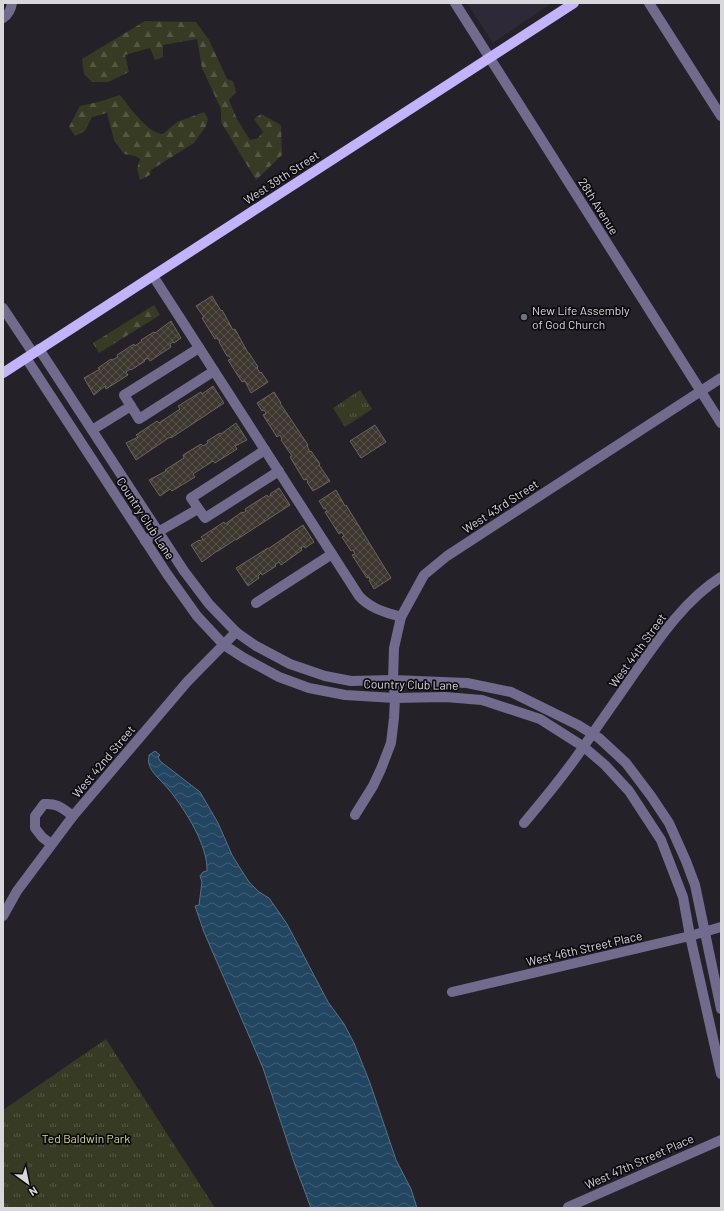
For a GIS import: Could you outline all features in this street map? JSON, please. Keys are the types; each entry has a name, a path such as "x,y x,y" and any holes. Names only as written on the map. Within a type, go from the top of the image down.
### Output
{"main road":[{"name":"West 39th Street","path":"3,373 574,3"}],"street":[{"path":"3,18 8,14 12,3"},
{"name":"28th Avenue","path":"455,3 721,423"},
{"path":"649,3 721,116"},
{"path":"153,276 359,596 366,603 377,609 401,617"},
{"name":"Country Club Lane","path":"3,308 33,354 145,541 197,616 224,644 244,658 279,677 310,688 345,695 395,698 445,697 482,700 540,719 584,747 605,765 629,791 661,840 683,897 690,936 721,1074"},
{"path":"199,348 124,395 139,419 214,371"},
{"name":"Country Club Lane","path":"33,354 92,430 184,571 209,604 236,632 256,646 290,664 325,676 351,681 394,680 467,683 511,692 578,725 599,738 626,763 669,823 686,861 695,885 721,1009"},
{"name":"West 43rd Street","path":"356,816 376,780 391,743 395,698 394,648 401,617 424,575 447,556 721,378"},
{"path":"92,430 131,406"},
{"path":"265,450 191,498 205,518 279,471"},
{"path":"145,541 198,508"},
{"path":"256,603 332,554"},
{"name":"West 44th Street","path":"524,823 584,747 667,627 697,596 721,576"},
{"name":"West 42nd Street","path":"3,916 17,891 73,816 187,682 236,632"},
{"path":"51,844 42,837 35,828 35,816 44,804 53,803 62,807 73,816"},
{"name":"West 46th Street Place","path":"452,992 705,933 721,927"},
{"name":"West 47th Street Place","path":"568,1207 721,1140"}],"shaded area":[{"path":"467,3 552,3 493,43"}],"green space":[{"path":"145,21 196,22 209,40 227,79 233,81 236,92 229,100 237,119 250,140 258,138 263,132 254,119 261,114 281,125 282,155 256,180 221,122 221,109 202,68 197,39 163,45 163,57 155,60 150,48 125,55 129,72 108,82 92,82 84,74 82,59"},
{"path":"120,95 139,119 157,133 163,134 177,122 204,112 208,119 206,126 194,143 151,170 150,175 140,180 137,169 140,159 135,156 124,154 114,140 107,113 92,117 85,131 75,136 69,127 80,106"},
{"path":"154,305 160,315 99,353 93,343"},
{"path":"360,390 372,409 345,427 333,408"},
{"name":"Ted Baldwin Park","path":"106,1039 215,1208 3,1208 3,1110"}],"water":[{"path":"155,751 160,755 158,757 160,761 200,792 218,823 232,855 249,882 259,892 269,898 287,924 328,1002 344,1024 354,1043 370,1083 396,1160 411,1189 417,1208 311,1208 263,1068 204,932 195,906 199,905 202,882 200,876 203,872 207,871 204,851 195,829 183,808 150,767 149,755"}],"building":[{"path":"212,296 233,330 235,329 248,353 258,367 257,368 260,373 261,372 268,382 251,393 245,381 242,382 228,360 231,359 227,356 217,338 215,339 202,318 204,317 196,306"},
{"path":"171,321 181,338 170,344 171,347 150,361 148,358 144,360 145,361 126,372 128,375 106,389 105,386 94,395 84,378 100,369 98,368 111,359 112,360 118,357 117,355 134,344 135,346 142,341 141,340 154,332 155,333"},
{"path":"213,386 224,403 136,460 126,443 138,437 136,435 157,421 159,423 180,409 178,406 201,392 202,394"},
{"path":"274,392 308,445 307,446 310,452 311,451 320,464 319,465 330,481 313,491 307,482 307,479 304,480 290,457 292,456 281,440 280,435 277,437 263,415 266,413 264,410 262,411 257,403"},
{"path":"236,423 247,440 235,446 237,449 215,463 213,461 193,474 195,477 172,491 170,489 160,496 149,480 166,471 165,470 184,458 183,455 201,444 203,446 208,443 207,441 220,433 221,434"},
{"path":"375,425 386,442 361,458 350,441"},
{"path":"279,488 290,505 202,562 191,545 203,539 201,537 224,522 225,524 242,512 243,513 246,511 245,509 267,495 268,497"},
{"path":"336,490 391,578 374,589 369,577 367,578 352,555 355,554 353,550 351,551 342,537 344,536 342,532 339,534 325,512 327,511 319,501"},
{"path":"303,525 314,542 305,548 304,546 301,548 302,550 281,565 279,562 275,565 276,566 262,575 261,573 258,576 259,578 248,586 236,568 268,549"}],"place":[{"name":"New Life Assembly of God Church","path":"524,317"}]}
